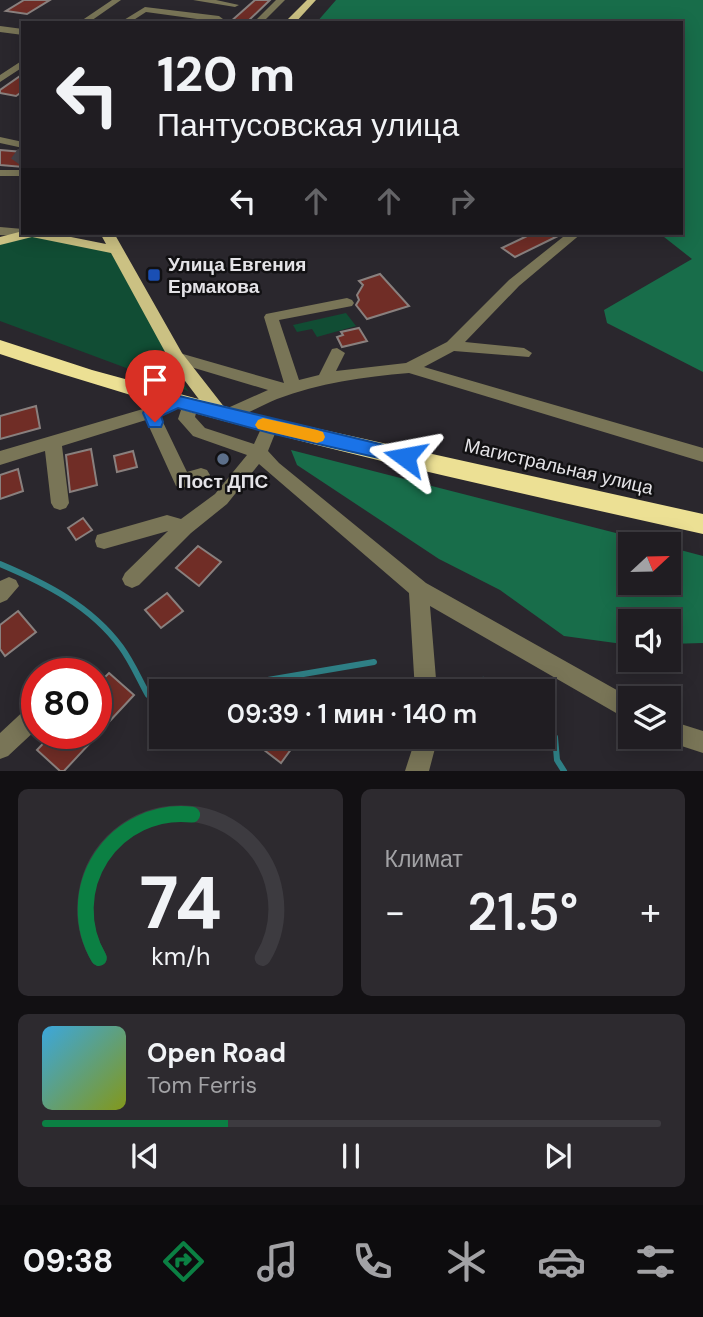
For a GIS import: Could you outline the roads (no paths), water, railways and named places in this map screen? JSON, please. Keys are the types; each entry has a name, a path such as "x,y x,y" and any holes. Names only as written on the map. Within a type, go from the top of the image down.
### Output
{"highway":[{"name":"Магистральная улица","path":"0,347 85,377 270,426 703,524"}],"main road":[{"path":"291,21 312,0"},
{"path":"0,241 24,235"},
{"path":"42,235 116,250"},
{"path":"108,235 176,357 223,414"}],"street":[{"path":"85,21 117,0"},
{"path":"197,0 238,3"},
{"path":"259,21 281,0"},
{"path":"126,21 145,9 217,21 238,3"},
{"path":"0,29 21,32"},
{"path":"0,79 21,64"},
{"path":"0,140 21,145"},
{"path":"5,173 21,155"},
{"path":"0,231 21,232"},
{"path":"409,368 452,346 514,283 574,235"},
{"path":"289,388 271,317 347,303"},
{"path":"452,346 524,353"},
{"path":"324,380 337,353"},
{"path":"176,357 289,388"},
{"path":"223,414 289,388 381,370 409,368 703,455"},
{"path":"0,458 182,403 186,419 198,432 259,452 273,468 419,589 618,703"},
{"path":"151,413 182,481 201,475"},
{"path":"132,579 184,527 221,499 259,452 270,426"},
{"path":"53,444 60,503"},
{"path":"104,541 167,523 184,527"},
{"path":"419,589 425,679"},
{"path":"0,748 21,729"},
{"path":"681,735 703,742"},
{"path":"417,771 424,749"}],"waterway":[{"path":"0,564 66,597 96,619 125,653 149,695"},
{"path":"274,679 374,662"},
{"path":"555,737 557,760 564,771"}],"tunnel":[{"path":"16,162 21,155"}],"place":[{"name":"Улица Евгения Ермакова","path":"154,275"},
{"name":"Пост ДПС","path":"223,459"}]}
